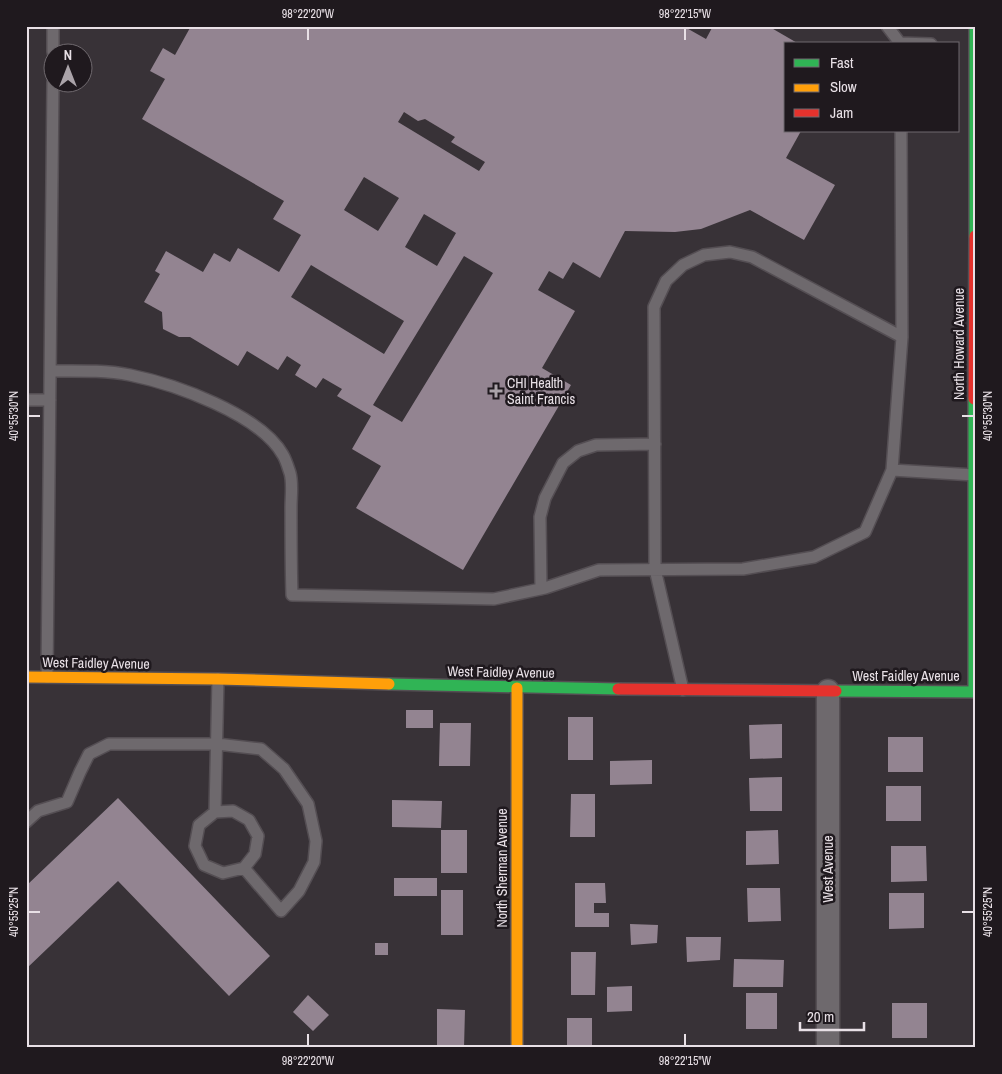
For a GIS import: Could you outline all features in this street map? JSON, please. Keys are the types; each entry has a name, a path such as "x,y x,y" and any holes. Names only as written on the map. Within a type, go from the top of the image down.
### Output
{"street":[{"name":"North Howard Avenue","path":"974,26 972,45 975,692"},
{"name":"West Faidley Avenue","path":"26,676 218,679 517,688 975,692"},
{"name":"North Sherman Avenue","path":"517,688 517,1048"},
{"name":"West Avenue","path":"828,691 828,1048"}],"lane":[{"path":"53,26 53,42"},
{"path":"887,26 899,42"},
{"path":"47,677 53,92"},
{"path":"50,371 103,372 129,375 163,383 188,391 223,407 252,424 271,440 282,455 291,475 292,595 494,599 541,588 599,570 743,568 814,557 865,532 892,470 902,337 901,132"},
{"path":"683,690 654,568 654,307 666,281 683,265 704,255 730,252 752,257 902,337"},
{"path":"26,400 50,400"},
{"path":"541,588 540,518 544,498 564,463 578,451 596,445 654,444"},
{"path":"892,470 974,475"},
{"path":"215,812 218,679"},
{"path":"26,822 38,811 67,802 89,754 108,744 217,744 261,749 284,769 308,804 316,841 314,862 299,891 281,911 244,868"},
{"path":"233,811 249,820 258,836 255,854 244,868 223,873 204,865 195,846 199,825 215,812 233,811"}],"building":[{"path":"191,26 683,26 706,39 713,26 768,26 796,42 784,42 784,132 800,132 786,158 835,185 804,240 750,210 701,229 675,232 625,231 600,278 573,262 563,279 549,271 538,290 575,311 542,368 571,385 463,570 356,508 381,466 352,449 371,416 337,396 342,389 323,378 316,388 295,375 301,365 287,356 278,370 247,351 238,366 190,337 179,337 163,329 162,312 144,302 160,274 155,271 166,251 203,272 214,253 230,262 238,248 279,272 301,235 273,219 284,201 142,119 165,79 150,71 163,48 175,55","holes":["404,112 418,121 425,119 455,137 451,142 485,162 479,171 398,122","364,177 399,198 378,231 344,210","424,214 456,233 437,266 405,247","464,256 493,273 402,422 373,405","311,265 404,321 384,354 291,297"]},
{"path":"406,710 433,710 433,728 406,728"},
{"path":"568,717 593,717 593,760 568,760"},
{"path":"440,723 471,723 470,766 439,766"},
{"path":"782,724 782,758 750,759 749,725"},
{"path":"888,737 923,737 923,772 888,772"},
{"path":"652,760 652,784 610,785 610,761"},
{"path":"782,777 782,811 750,811 749,778"},
{"path":"886,786 921,786 921,821 886,821"},
{"path":"571,794 595,794 595,837 570,837"},
{"path":"118,798 270,956 229,996 118,881 26,969 26,886"},
{"path":"392,800 442,801 441,828 392,827"},
{"path":"441,830 467,830 467,873 441,873"},
{"path":"778,830 779,864 746,865 746,831"},
{"path":"891,846 926,846 927,881 891,882"},
{"path":"394,878 437,878 437,896 394,896"},
{"path":"575,883 605,883 606,903 594,903 594,913 609,913 609,927 575,927"},
{"path":"747,888 780,888 781,921 748,922"},
{"path":"441,890 463,890 463,935 441,935"},
{"path":"889,893 924,893 924,928 889,929"},
{"path":"630,924 658,925 657,943 631,945"},
{"path":"686,937 721,937 720,960 687,962"},
{"path":"375,943 388,943 388,955 375,955"},
{"path":"571,952 596,952 595,995 571,995"},
{"path":"734,959 784,960 783,987 733,987"},
{"path":"632,986 632,1011 607,1012 607,987"},
{"path":"746,993 777,993 777,1029 746,1029"},
{"path":"308,995 329,1015 313,1031 293,1012"},
{"path":"892,1003 927,1003 927,1038 892,1038"},
{"path":"437,1009 465,1010 464,1048 437,1048"},
{"path":"567,1018 592,1018 592,1048 567,1048"}],"traffic: fast":[{"path":"975,26 975,236"},
{"path":"974,399 974,692"},
{"path":"389,684 618,689"},
{"path":"836,691 976,692"}],"traffic: slow":[{"path":"26,677 218,679 389,684"},
{"path":"517,688 517,1048"}],"traffic: jam":[{"path":"974,399 975,236"},
{"path":"618,689 836,691"}],"place":[{"name":"CHI Health Saint Francis","path":"496,391"}]}
